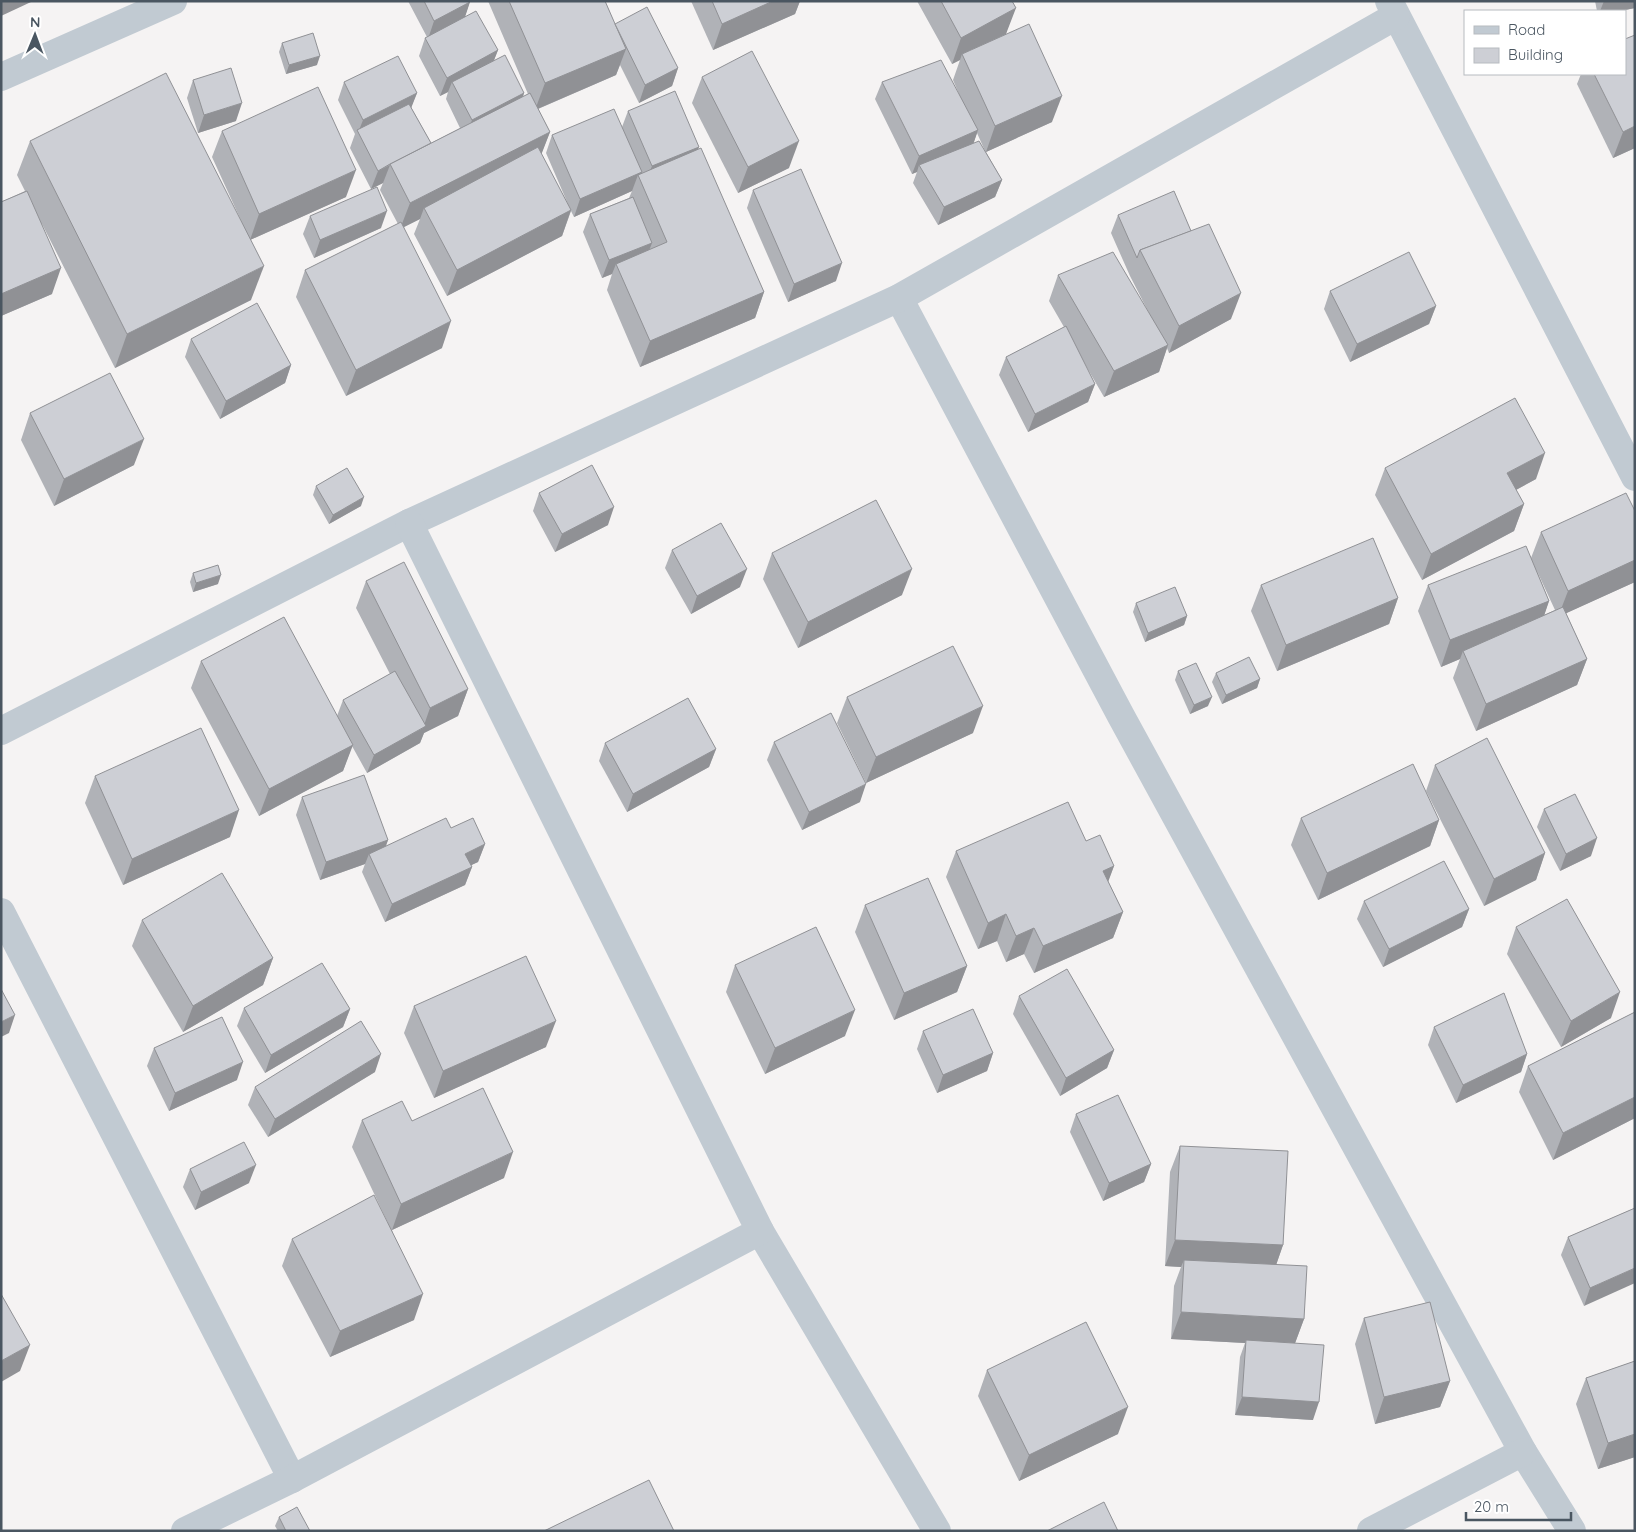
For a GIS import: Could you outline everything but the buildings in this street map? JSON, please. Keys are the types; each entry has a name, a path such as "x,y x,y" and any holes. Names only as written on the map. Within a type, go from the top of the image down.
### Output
{"street":[{"path":"1,78 173,1"},
{"path":"1,731 409,523 898,298 1393,8 1635,477"},
{"path":"898,298 1126,725 1523,1452 1572,1531"},
{"path":"409,523 760,1230 938,1531"},
{"path":"1,912 292,1479"},
{"path":"185,1531 292,1479 760,1230"},
{"path":"1372,1531 1523,1452"}]}
